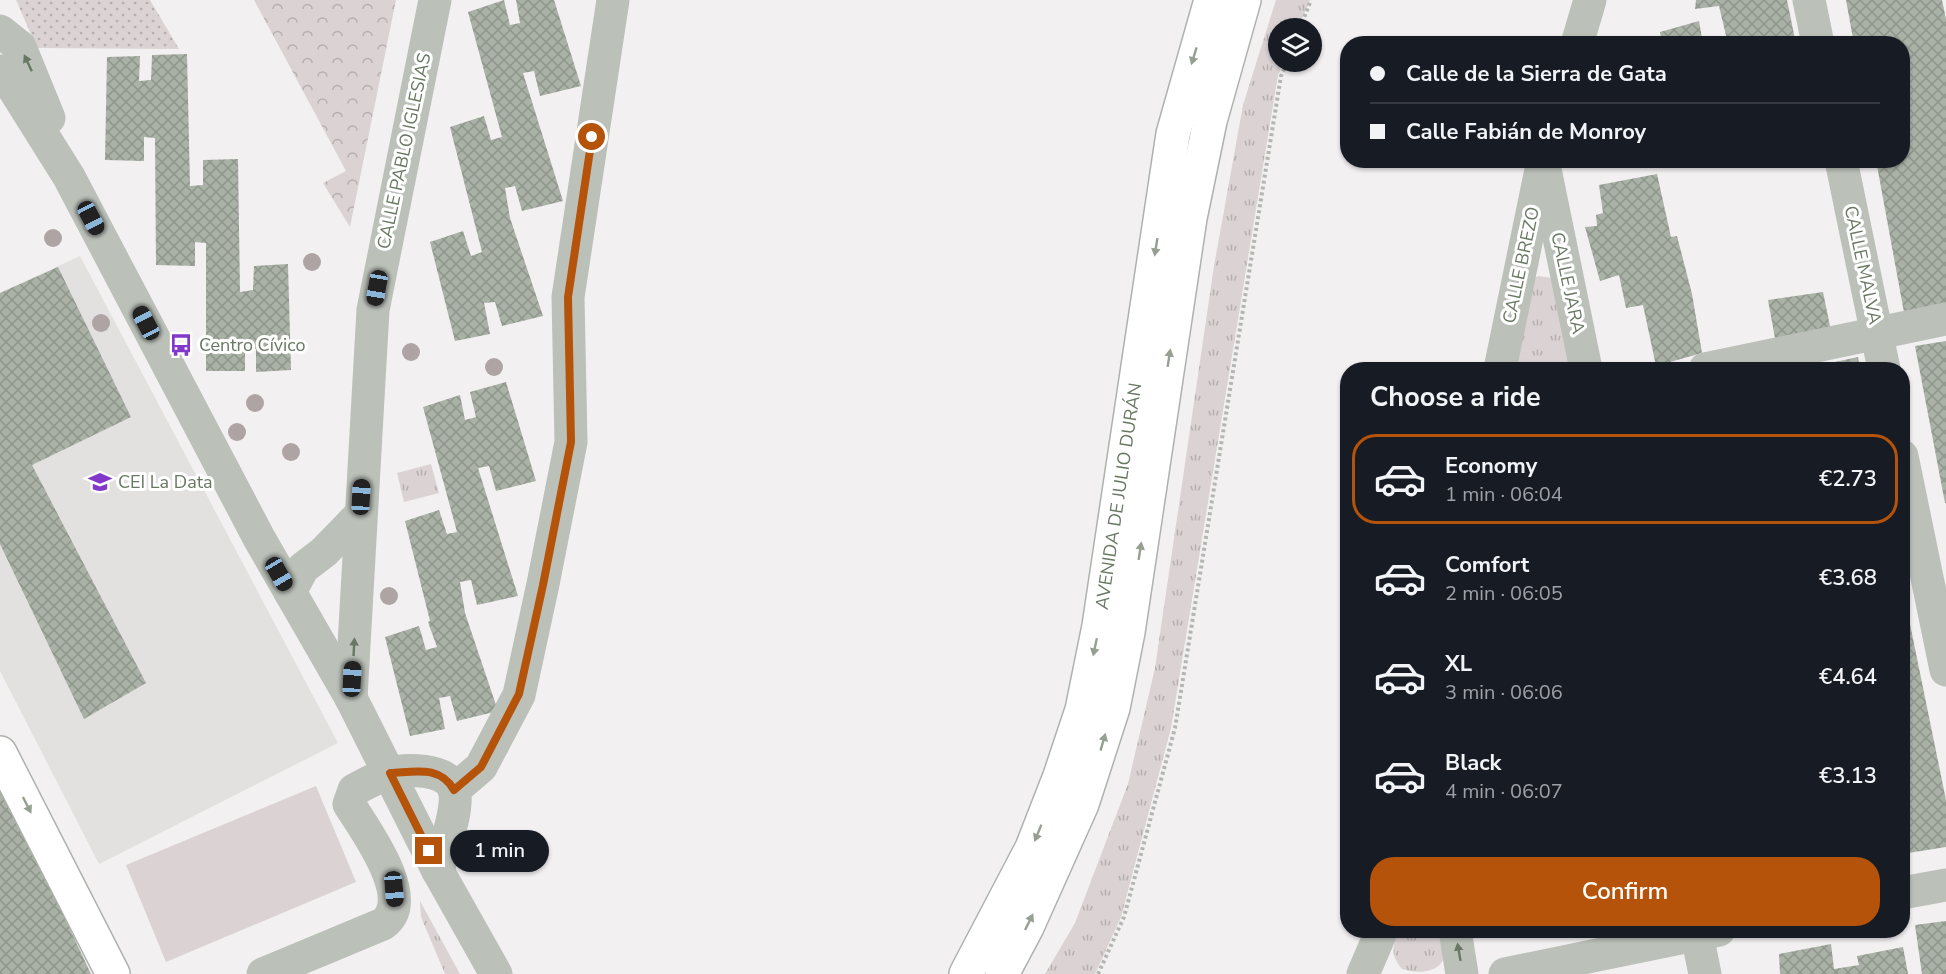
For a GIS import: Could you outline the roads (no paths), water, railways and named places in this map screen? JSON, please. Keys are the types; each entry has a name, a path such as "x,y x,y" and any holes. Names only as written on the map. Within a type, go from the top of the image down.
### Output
{"main road":[{"name":"AVENIDA DE JULIO DURÁN","path":"966,974 1032,848 1082,710 1100,626 1173,134 1211,0"},
{"name":"AVENIDA DE JULIO DURÁN","path":"1002,974 1027,927 1082,804 1113,708 1128,632 1192,208 1210,121 1244,0"},
{"path":"0,753 114,974"}],"street":[{"name":"CALLE PABLO IGLESIAS","path":"351,698 373,310 435,0"},
{"path":"454,790 481,767 519,694 543,585 571,442 568,297 613,0"},
{"path":"1579,36 1590,0"},
{"path":"1809,0 1816,36"},
{"path":"0,31 20,47 32,71 69,177"},
{"path":"0,71 7,78 69,177 259,538 351,698 438,871 496,974"},
{"name":"CALLE BREZO","path":"1501,362 1542,168"},
{"name":"CALLE JARA","path":"1544,168 1583,362"},
{"name":"CALLE MALVA","path":"1843,168 1882,362"},
{"path":"1519,276 1540,261 1549,261 1557,265 1567,276"},
{"path":"1737,362 1946,319"},
{"path":"1910,495 1946,670"},
{"path":"296,603 303,568 324,552 360,515"},
{"path":"259,538 324,552"},
{"path":"296,603 324,620 339,616 356,597"},
{"path":"263,974 389,920 395,903 392,878 349,804 354,790 390,773 431,771 449,781 454,790 454,805 438,871"},
{"path":"1910,892 1946,885"},
{"path":"1363,974 1379,938"},
{"path":"1456,938 1462,974"},
{"path":"1505,974 1672,938"},
{"path":"1704,938 1705,974"}],"place":[{"name":"Centro Cívico","path":"181,345"},
{"name":"CEI La Data","path":"100,482"}]}
